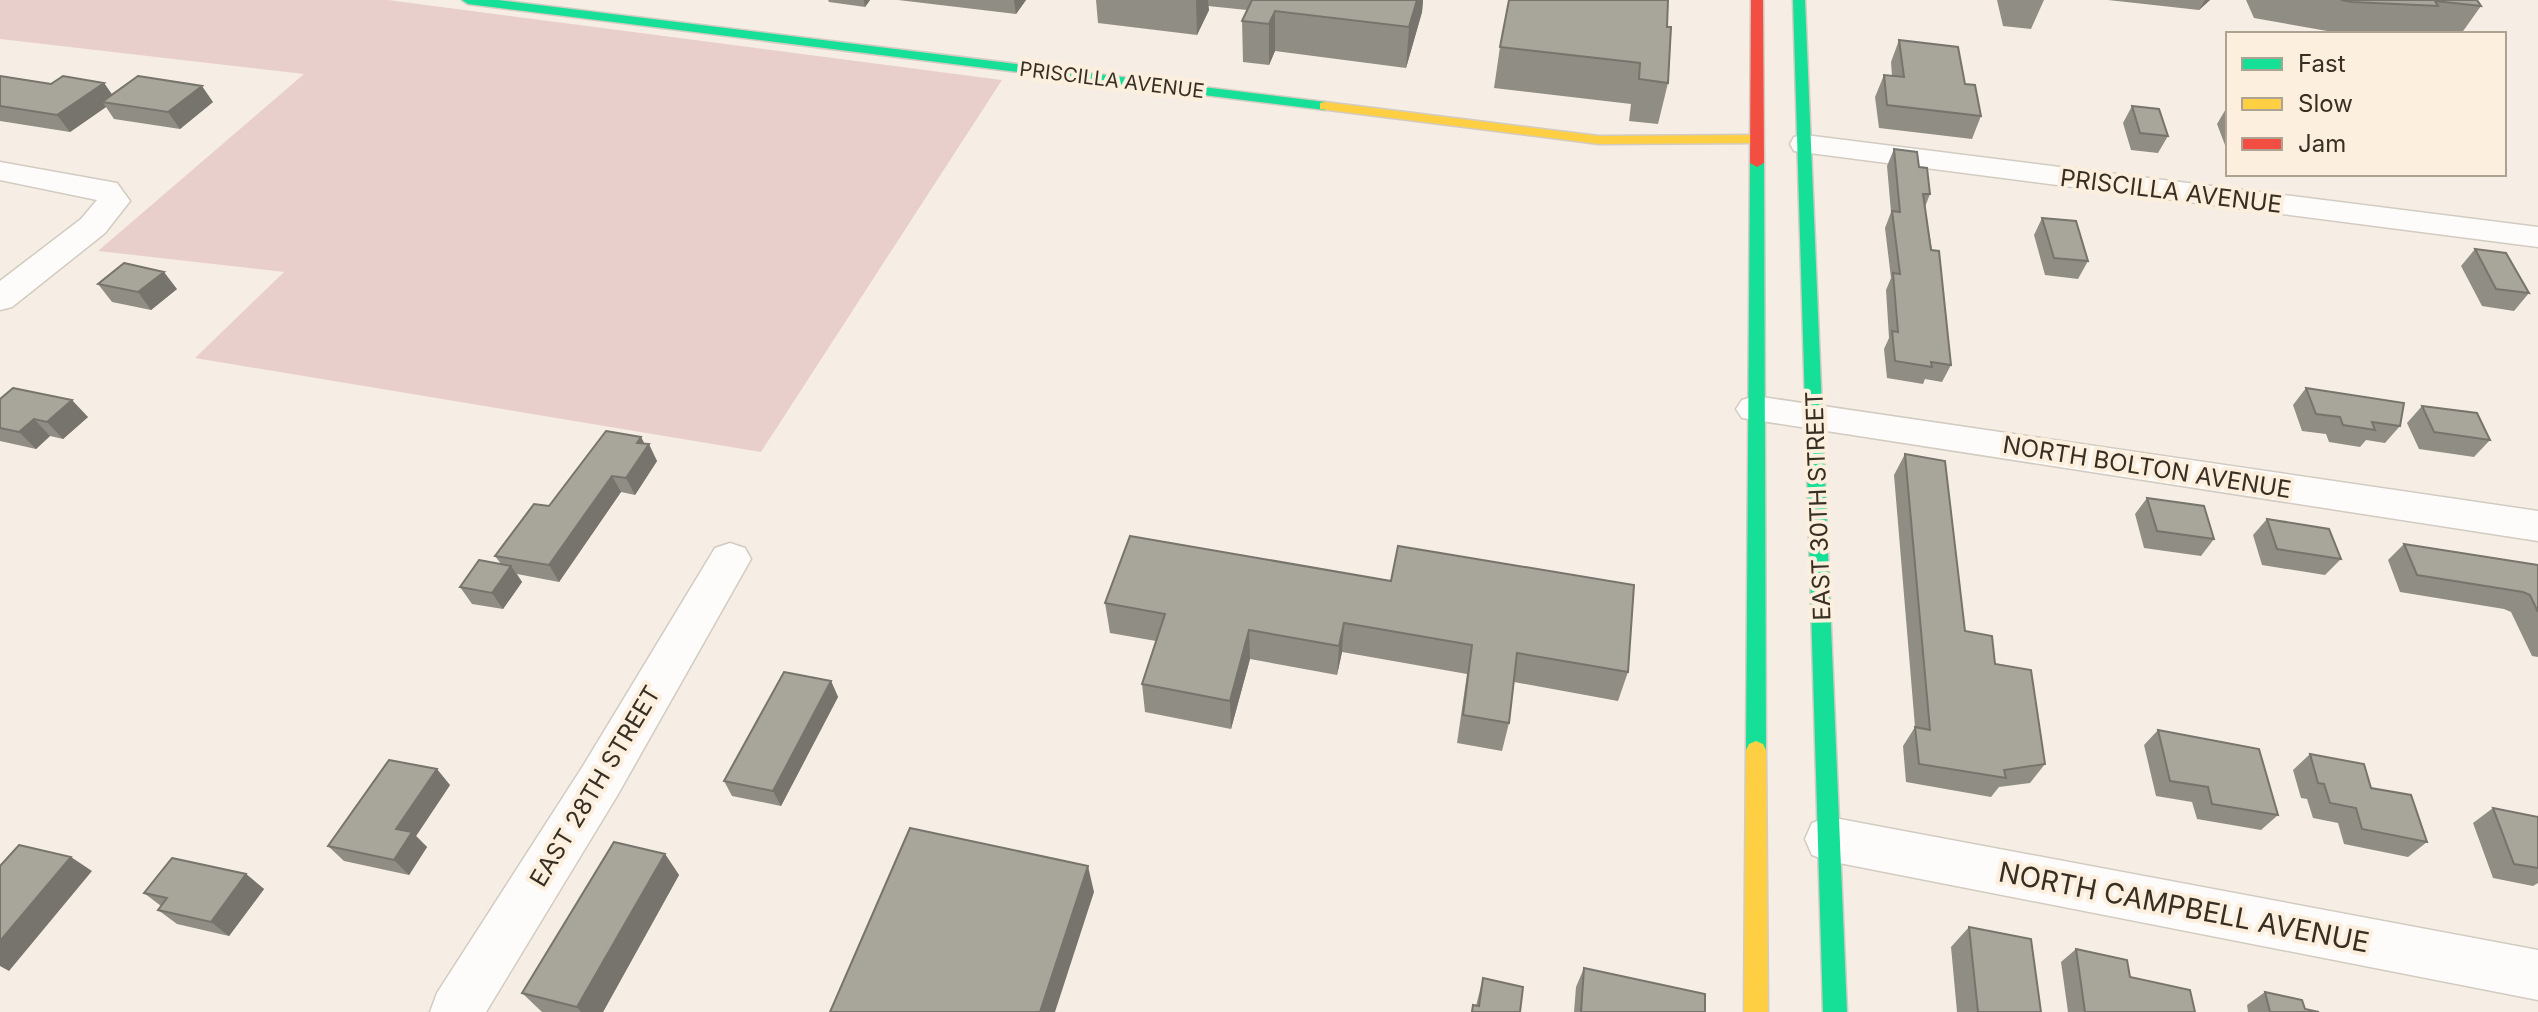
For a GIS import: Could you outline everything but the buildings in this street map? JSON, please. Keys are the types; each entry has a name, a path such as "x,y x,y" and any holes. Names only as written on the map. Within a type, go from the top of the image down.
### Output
{"main road":[{"name":"PRISCILLA AVENUE","path":"468,0 1599,140 1647,141 1696,135 1756,139"},
{"path":"1756,1012 1757,0"},
{"name":"EAST 30TH STREET","path":"1799,0 1835,1012"}],"street":[{"name":"PRISCILLA AVENUE","path":"1805,144 2538,237"},
{"path":"0,171 106,190 113,194 111,208 73,243 0,299"},
{"name":"NORTH BOLTON AVENUE","path":"1755,409 2538,526"},
{"name":"EAST 28TH STREET","path":"456,1012 600,781 730,559"},
{"name":"NORTH CAMPBELL AVENUE","path":"1829,839 2538,975"}],"shaded area":[{"path":"0,0 388,0 1002,80 761,452 195,358 284,272 98,251 304,74 0,39"}],"traffic: fast":[{"path":"468,0 1325,106"},
{"path":"1799,0 1835,1012"},
{"path":"1756,750 1757,163"}],"traffic: slow":[{"path":"1325,106 1599,140 1756,139"},
{"path":"1756,750 1756,1012"}],"traffic: jam":[{"path":"1757,0 1757,163"}]}
